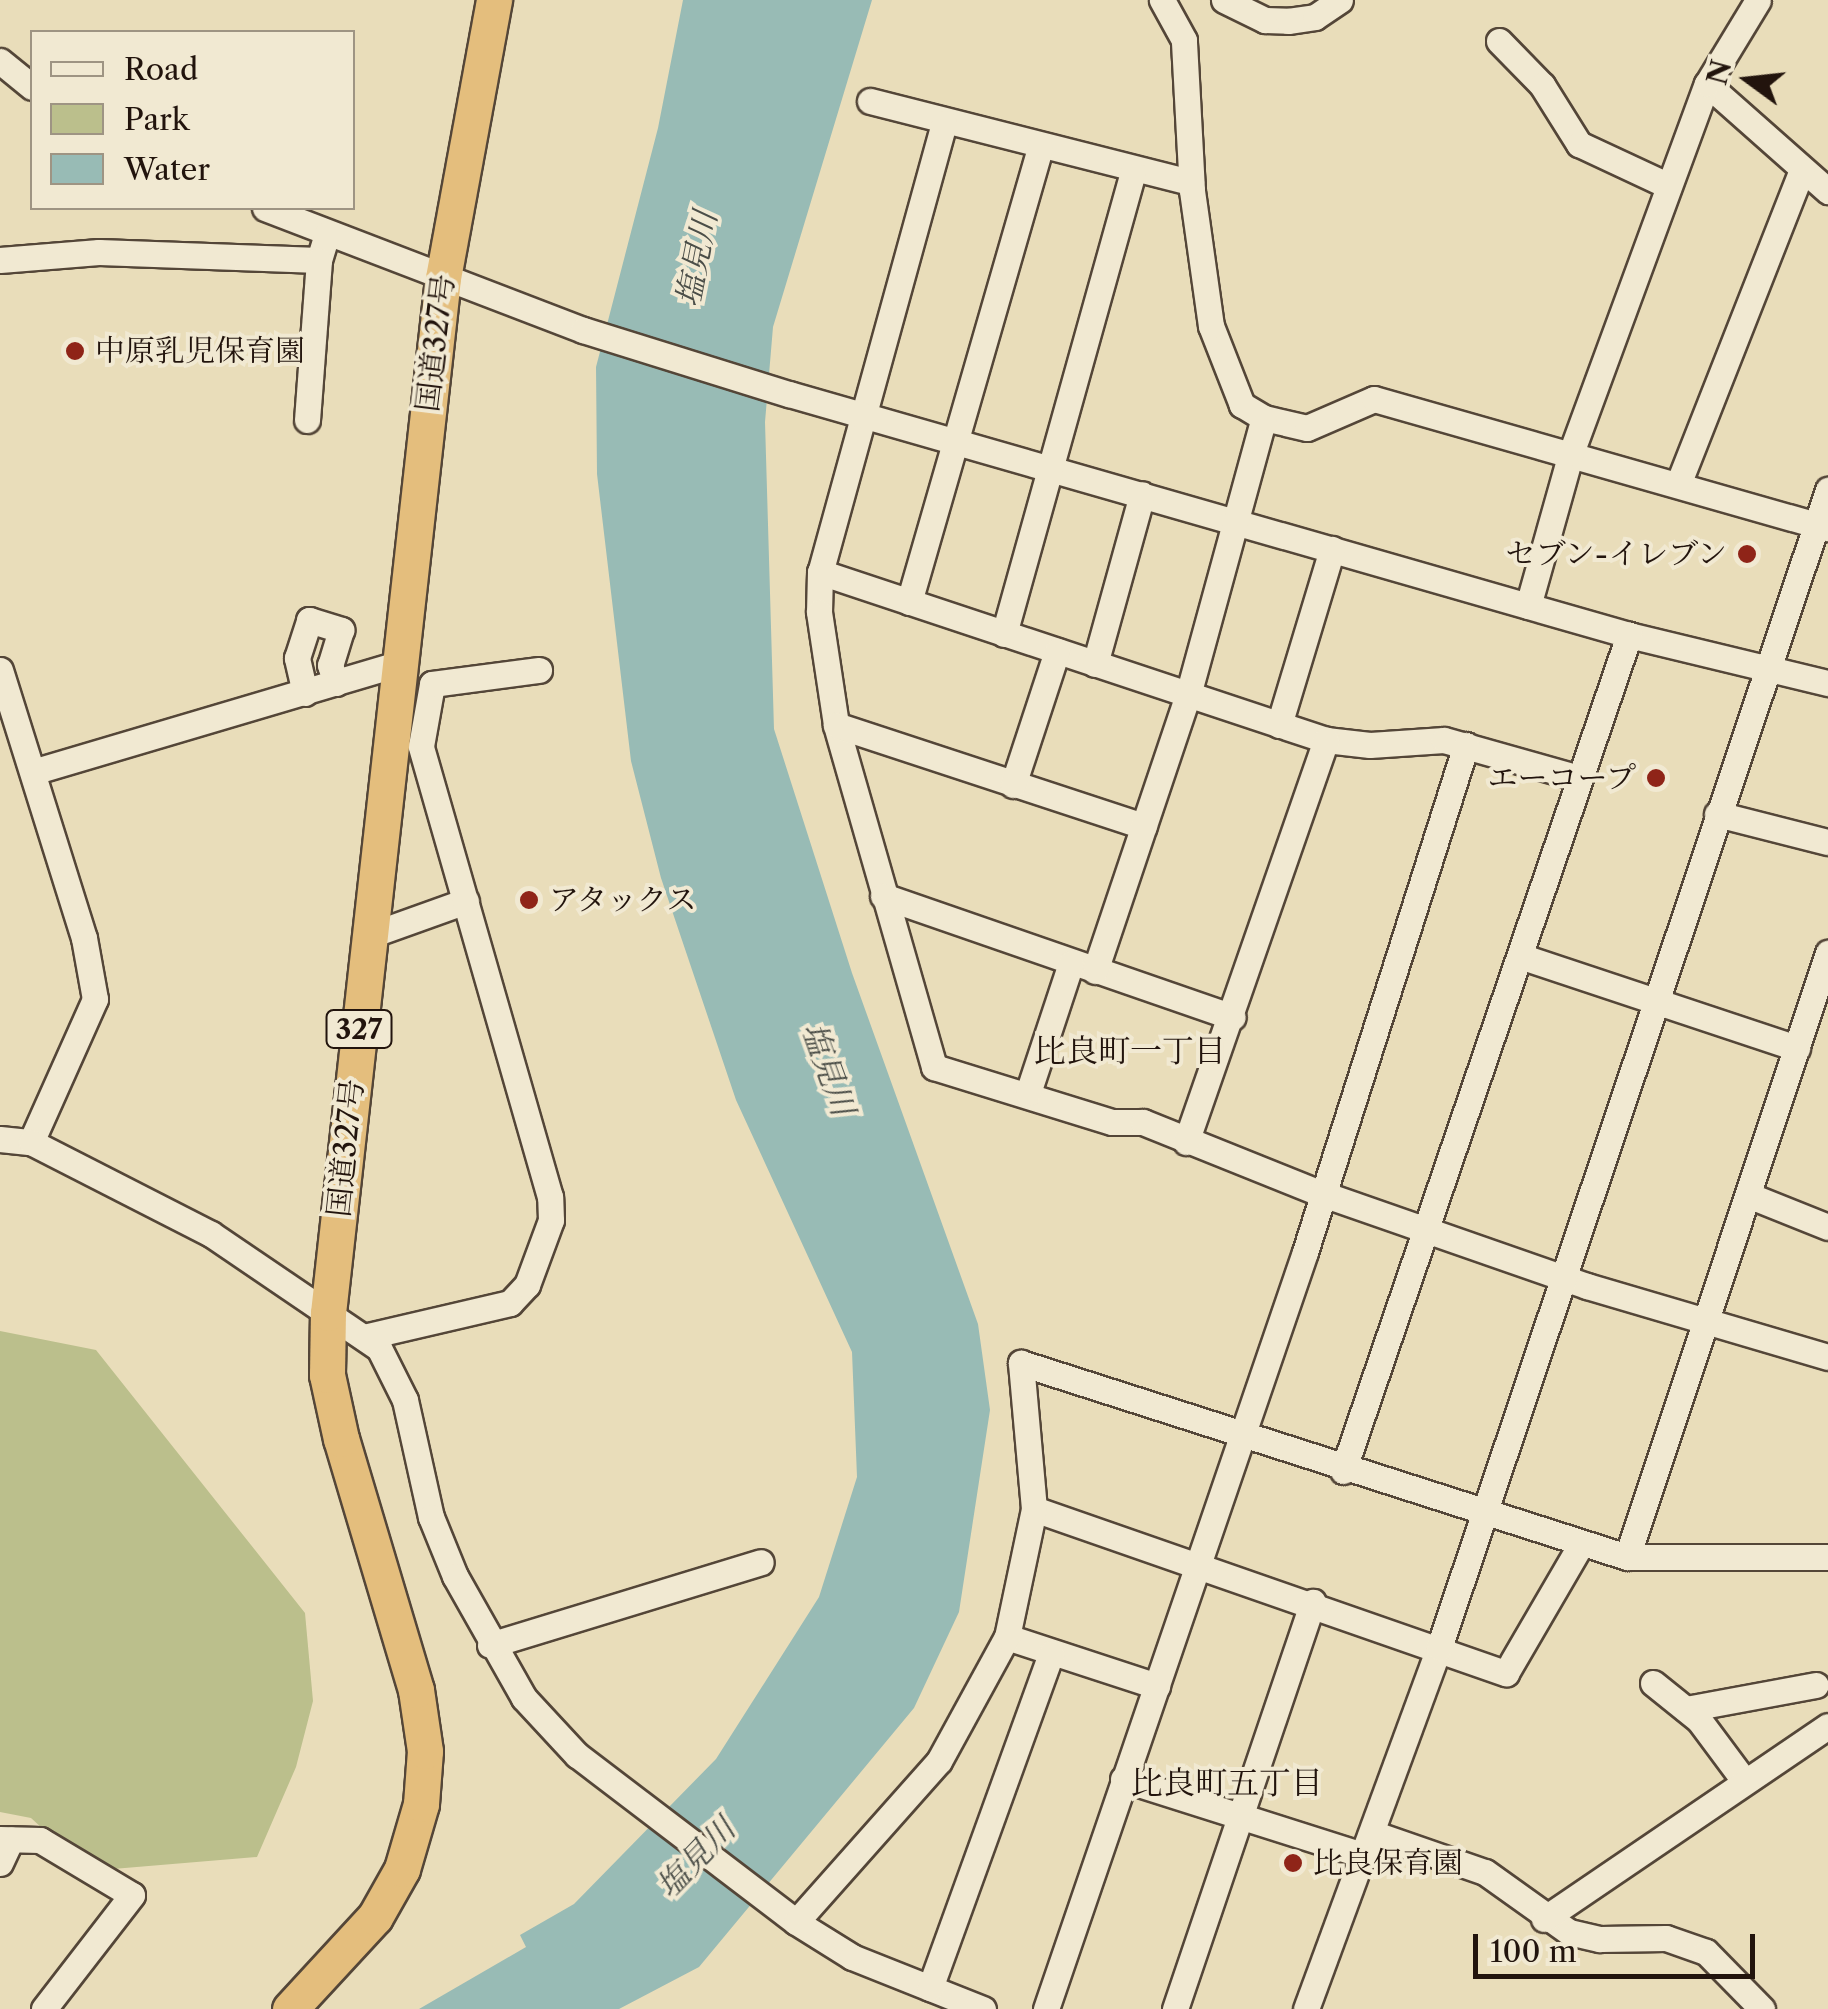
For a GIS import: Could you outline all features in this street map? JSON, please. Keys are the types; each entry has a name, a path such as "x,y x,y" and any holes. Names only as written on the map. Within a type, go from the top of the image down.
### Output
{"highway":[{"name":"国道327号","path":"290,2009 376,1917 402,1869 422,1804 424,1751 416,1690 341,1439 327,1375 328,1314 443,278 494,0"}],"street":[{"path":"1162,0 1184,40 1191,182 1211,326 1226,375 1242,404 1264,418 1307,428 1374,399 1679,482 1821,526"},
{"path":"1224,0 1265,20 1315,17 1340,0"},
{"path":"1528,606 1572,454 1669,186 1708,84 1758,0"},
{"path":"1499,42 1542,84 1579,144 1669,186"},
{"path":"0,62 30,85"},
{"path":"1708,84 1828,191"},
{"path":"870,101 1133,172 1191,182"},
{"path":"944,123 820,572 819,612 836,725 934,1067 1112,1122 1143,1122 1320,1193 1706,1326 1828,1357"},
{"path":"909,602 1040,148"},
{"path":"1679,482 1802,170"},
{"path":"1004,634 1133,172"},
{"path":"270,210 583,330 790,394 1629,635 1828,683"},
{"path":"307,420 319,260 327,232"},
{"path":"0,260 99,252 319,260"},
{"path":"1028,1093 1144,826 1188,695 1264,418"},
{"path":"1306,2009 1370,1845 1439,1648 1764,668 1821,526 1828,490"},
{"path":"1095,664 1142,494"},
{"path":"1279,725 1332,549"},
{"path":"820,572 1326,740 1370,745 1444,740 1579,778"},
{"path":"304,692 297,658 308,620 341,630 330,665 336,682"},
{"path":"1343,1471 1629,635"},
{"path":"1013,785 1057,652"},
{"path":"36,772 398,664"},
{"path":"0,670 36,772 84,938 94,999 32,1142"},
{"path":"364,1338 510,1303 527,1284 550,1220 550,1197 421,746 432,684 539,670"},
{"path":"836,725 1144,826"},
{"path":"1186,1142 1233,1017 1326,740"},
{"path":"1046,2009 1157,1686 1466,746"},
{"path":"1718,814 1828,842"},
{"path":"883,896 1233,1017"},
{"path":"368,936 466,901"},
{"path":"1627,1558 1828,953"},
{"path":"1520,956 1797,1048"},
{"path":"0,1138 32,1142 211,1234 379,1348 405,1400 431,1518 490,1645 524,1698 576,1755 796,1922 852,1956 983,2009"},
{"path":"1748,1195 1828,1227"},
{"path":"796,1922 939,1761 1007,1637 1034,1509 1021,1363 1482,1516 1627,1558 1828,1557"},
{"path":"1034,1509 1198,1562 1506,1673 1581,1544"},
{"path":"490,1645 761,1562"},
{"path":"1175,2009 1313,1602"},
{"path":"1007,1637 1157,1686"},
{"path":"930,1988 1050,1653"},
{"path":"1653,1683 1686,1709 1745,1782"},
{"path":"1686,1709 1816,1685"},
{"path":"1544,1919 1828,1726"},
{"path":"1123,1779 1240,1818 1485,1872 1544,1919 1600,1939 1666,1938 1706,1952 1762,2009"},
{"path":"0,1864 6,1839 40,1840 132,1895 44,2009"}],"green space":[{"path":"0,1331 96,1350 305,1613 313,1701 296,1767 257,1857 89,1871 31,1818 0,1812"}],"water":[{"name":"塩見川","path":"683,0 872,0 773,327 765,422 774,729 852,973 978,1324 990,1410 959,1612 914,1708 699,1967 619,2009 419,2009 526,1947 520,1935 574,1904 716,1759 819,1597 857,1477 852,1352 736,1100 661,878 631,761 597,474 596,367 658,128"}],"place":[{"name":"中原乳児保育園","path":"75,351"},
{"name":"セブン-イレブン","path":"1747,554"},
{"name":"エーコープ","path":"1656,778"},
{"name":"アタックス","path":"529,900"},
{"name":"比良保育園","path":"1293,1863"}],"district":[{"name":"比良町一丁目","path":"1130,1051"},
{"name":"比良町五丁目","path":"1227,1783"}]}
